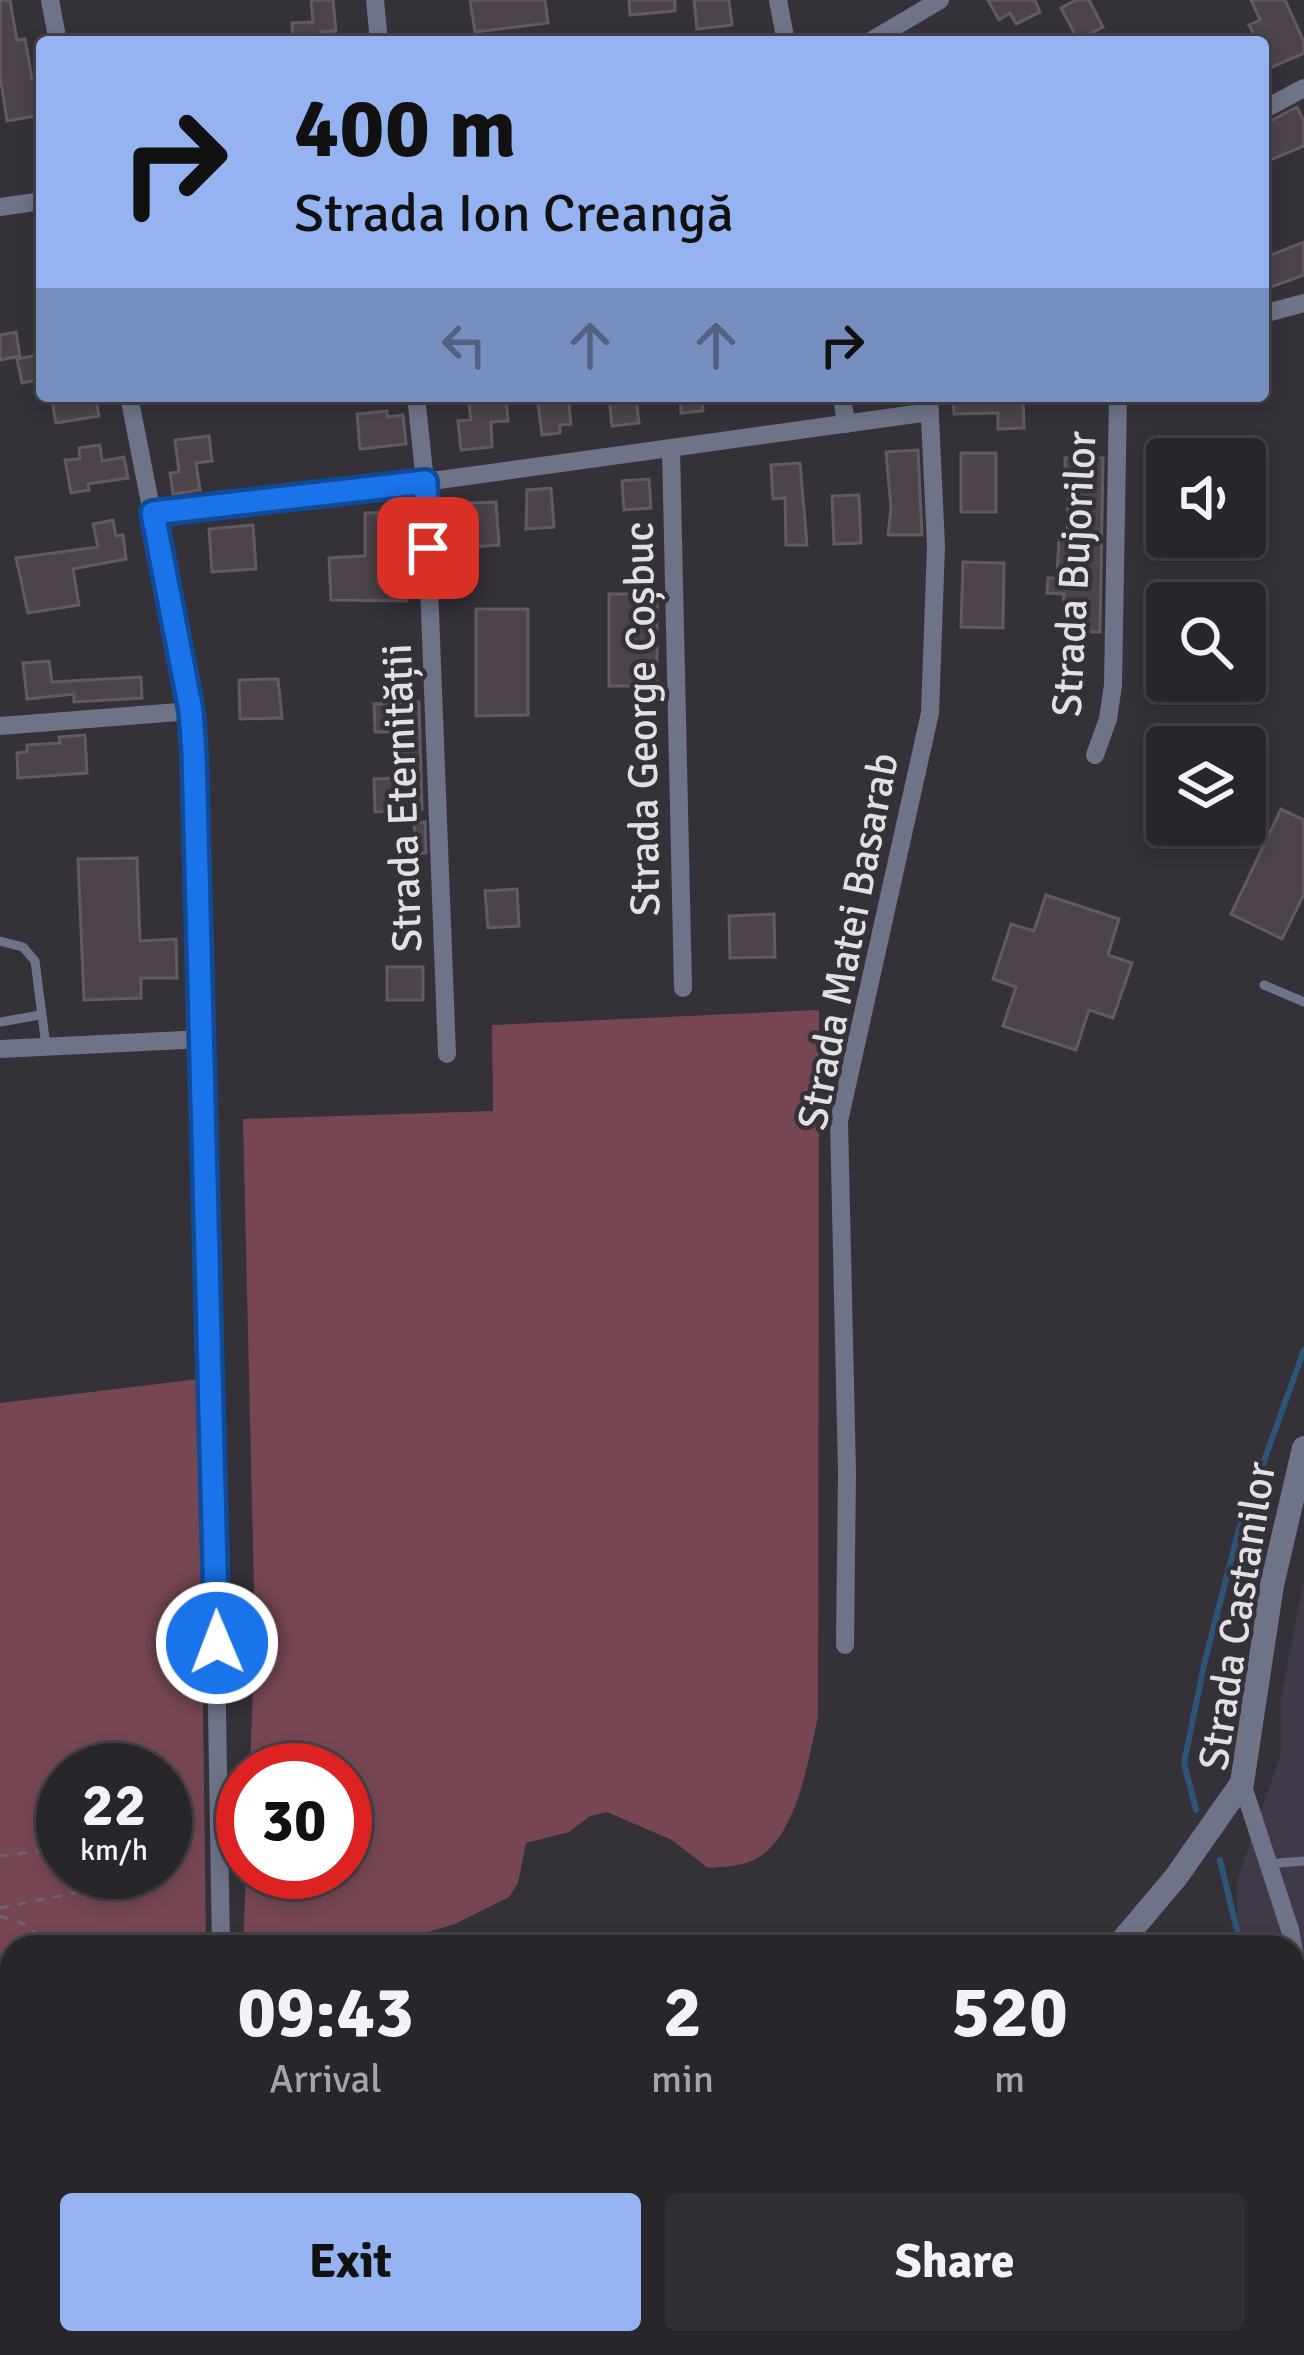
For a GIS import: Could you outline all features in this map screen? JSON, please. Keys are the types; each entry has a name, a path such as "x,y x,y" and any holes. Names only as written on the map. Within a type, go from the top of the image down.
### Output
{"street":[{"path":"50,0 57,36"},
{"path":"375,0 378,36"},
{"path":"778,0 785,36"},
{"path":"879,36 940,0"},
{"path":"1269,107 1304,88"},
{"path":"0,207 36,202"},
{"path":"1269,312 1304,303"},
{"path":"130,402 191,711 204,1039 221,1935"},
{"name":"Strada Eternității","path":"417,402 425,482 446,1054"},
{"path":"843,402 846,424"},
{"name":"Strada Bujorilor","path":"1095,755 1108,719 1113,685 1118,402"},
{"path":"153,513 425,482 846,424 929,404"},
{"name":"Strada Matei Basarab","path":"845,1645 847,1472 839,1120 930,713 936,546 929,404"},
{"name":"Strada George Coșbuc","path":"671,448 683,988"},
{"path":"0,726 191,711"},
{"path":"0,1049 204,1039"},
{"name":"Strada Castanilor","path":"1291,1935 1242,1783 1276,1562 1304,1448"},
{"path":"1128,1935 1176,1877 1242,1783"}],"lane":[{"path":"0,941 23,947 35,961 46,1046"},
{"path":"1264,985 1304,1002"},
{"path":"0,1022 40,1015"},
{"path":"1268,1864 1304,1861"}],"path":[{"path":"0,1856 36,1851"},
{"path":"0,1908 44,1899"},
{"path":"0,1916 38,1935"}],"shaded area":[{"path":"819,1010 818,1717 804,1778 777,1840 746,1863 708,1868 672,1840 607,1812 590,1816 569,1832 526,1843 518,1883 509,1897 455,1924 417,1935 243,1935 245,1899 372,1899 372,1743 251,1743 255,1631 243,1119 493,1111 492,1025"},
{"path":"199,1379 206,1935 0,1935 0,1403"},
{"path":"1304,1578 1304,1935 1237,1935 1237,1881 1281,1753 1281,1699"}],"building":[{"path":"0,0 10,0 17,40 25,39 32,79 36,78 36,116 7,121 0,76"},
{"path":"311,0 333,0 336,31 293,36 292,23 313,22"},
{"path":"470,0 545,0 548,23 475,32"},
{"path":"629,0 675,0 675,11 630,15"},
{"path":"694,0 729,0 732,25 697,29"},
{"path":"988,0 1035,0 1040,12 1016,24 1010,13 999,20"},
{"path":"1089,0 1103,27 1076,36 1061,8"},
{"path":"1251,0 1285,0 1304,42 1304,53 1269,68 1269,36 1254,36 1249,25 1260,20"},
{"path":"1297,107 1304,121 1304,146 1269,161 1269,122"},
{"path":"1304,242 1304,275 1269,288 1269,256"},
{"path":"16,332 20,356 0,360 0,335"},
{"path":"36,355 36,380 22,383 17,359"},
{"path":"52,402 96,402 99,416 56,423"},
{"path":"469,402 506,402 508,421 491,422 492,447 461,450 458,421 471,420"},
{"path":"538,402 569,402 571,424 560,425 560,433 542,435"},
{"path":"609,402 637,402 639,423 612,426"},
{"path":"680,402 702,402 703,411 681,413"},
{"path":"953,402 1023,402 1024,428 998,429 998,413 954,414"},
{"path":"387,411 387,417 403,415 406,444 360,449 357,414"},
{"path":"209,436 212,461 196,463 200,490 173,494 170,473 179,472 175,440"},
{"path":"100,445 102,461 124,457 128,478 88,484 89,490 71,493 65,460 80,459 79,448"},
{"path":"918,450 922,535 888,535 891,508 886,452"},
{"path":"961,453 996,453 996,512 961,512"},
{"path":"1065,458 1103,458 1100,632 1062,631 1064,594 1047,593 1048,578 1057,578 1059,536 1067,537"},
{"path":"800,463 807,545 786,545 785,498 773,499 771,465"},
{"path":"649,479 651,508 624,510 622,481"},
{"path":"551,488 554,527 526,529 527,490"},
{"path":"859,495 861,543 834,544 832,496"},
{"path":"496,502 499,545 472,547 469,503"},
{"path":"398,512 398,565 403,564 406,601 331,600 329,558 365,556 365,513"},
{"path":"113,520 116,536 123,535 126,559 73,569 79,605 28,613 16,558 98,547 93,524"},
{"path":"253,525 256,569 212,572 209,529"},
{"path":"963,562 1004,563 1003,628 961,627"},
{"path":"609,594 657,594 657,686 609,686"},
{"path":"476,609 528,609 528,715 476,716"},
{"path":"49,661 52,682 141,677 142,698 74,702 74,694 27,699 23,663"},
{"path":"278,679 282,718 240,719 239,680"},
{"path":"419,702 422,809 375,812 374,779 395,778 394,732 375,732 374,704"},
{"path":"85,735 87,773 18,778 17,753 27,752 27,745 60,743 59,737"},
{"path":"1281,809 1304,820 1304,894 1282,939 1231,914"},
{"path":"425,822 426,853 416,854 414,823"},
{"path":"137,858 140,941 176,939 177,978 141,978 141,998 84,1000 78,859"},
{"path":"517,889 519,926 488,928 485,891"},
{"path":"1046,895 1119,919 1108,955 1132,963 1113,1018 1089,1010 1076,1050 1003,1026 1016,987 993,979 1011,924 1034,931"},
{"path":"774,914 775,957 730,958 729,916"},
{"path":"387,967 423,967 423,1000 387,1000"}],"waterway":[{"path":"1196,1810 1184,1763 1204,1665 1238,1533 1304,1350"},
{"path":"1220,1860 1238,1935"}],"route":[{"path":"217,1643 194,753 191,711 153,513 425,482 428,548"}]}
